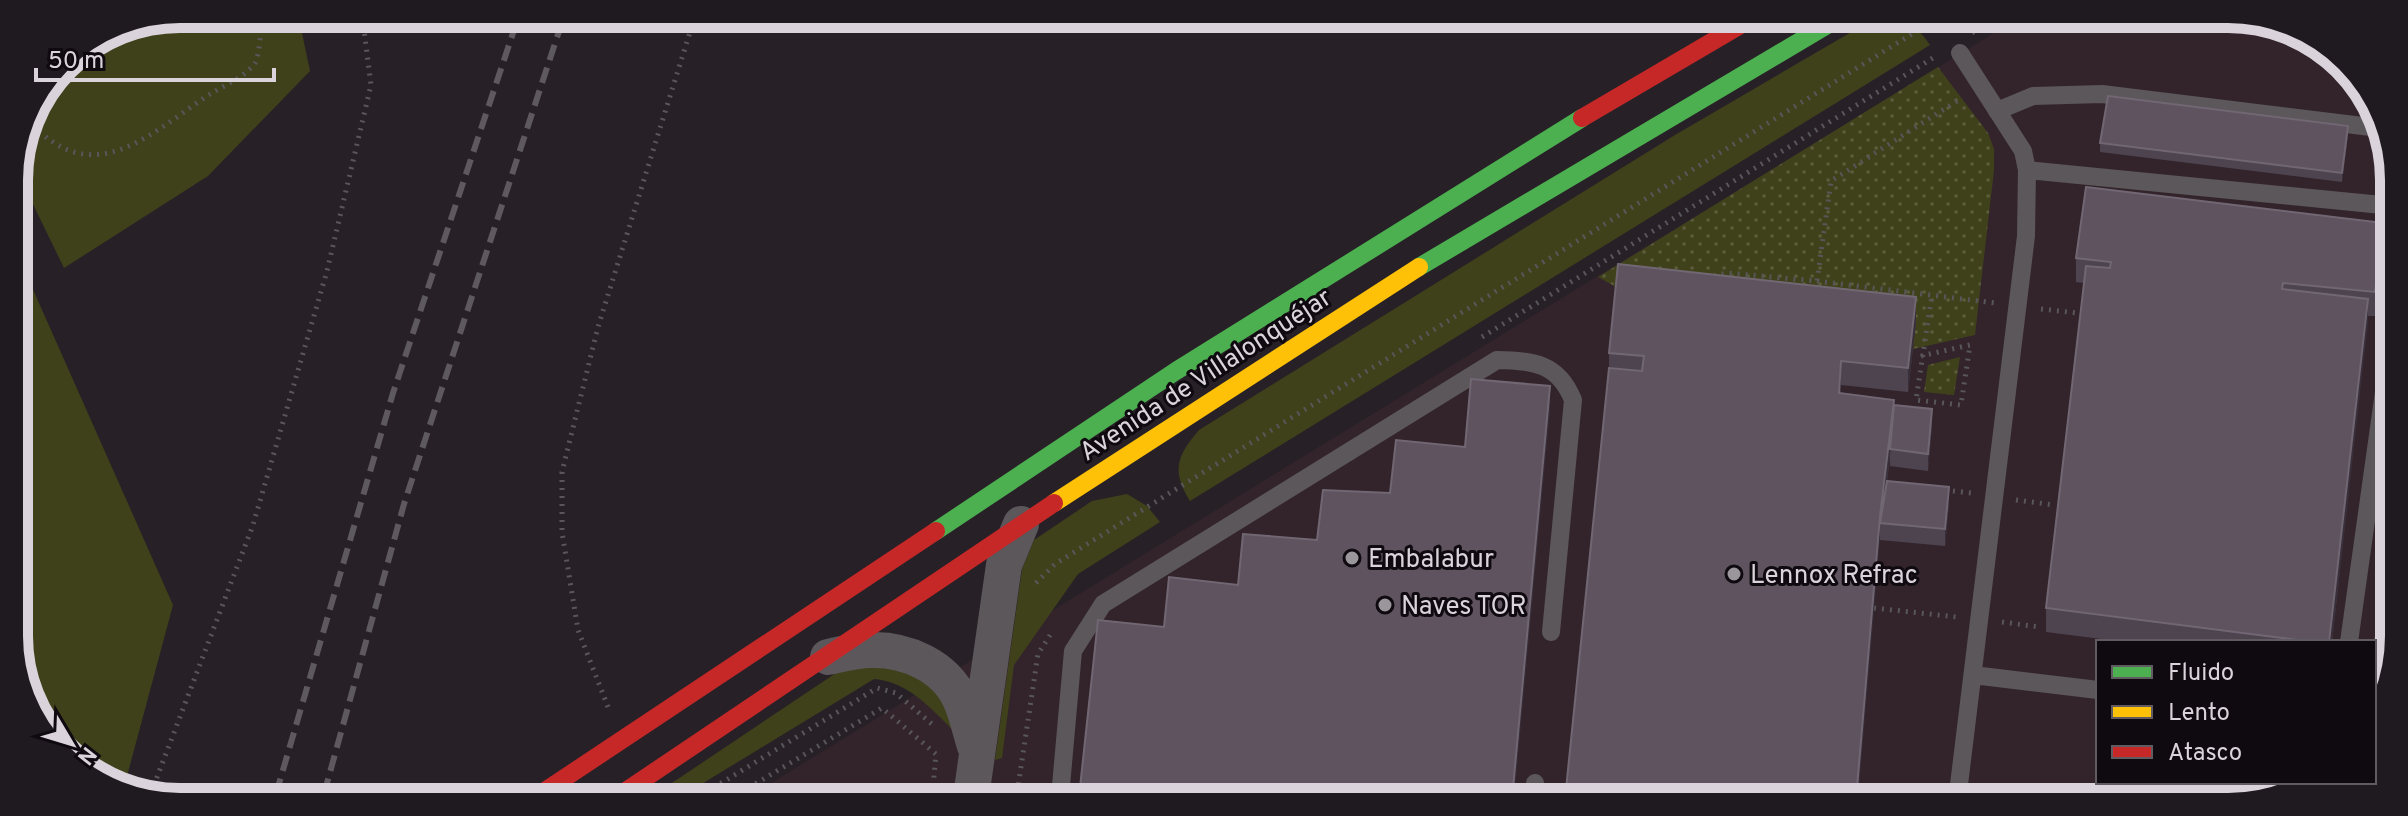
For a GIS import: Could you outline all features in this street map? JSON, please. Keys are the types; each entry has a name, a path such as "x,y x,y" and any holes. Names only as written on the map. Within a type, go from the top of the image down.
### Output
{"street":[{"name":"Avenida de Villalonquéjar","path":"550,788 1189,363 1522,153 1735,28"},
{"name":"Avenida de Villalonquéjar","path":"630,788 1021,524 1404,276 1822,28"},
{"path":"972,788 1004,565 1021,524"},
{"path":"822,658 869,650 911,656 925,663 940,673 960,698 977,751"}],"lane":[{"path":"1959,788 2026,236 2027,170 2023,151 1960,53"},
{"path":"1997,111 2033,96 2102,94 2370,127"},
{"path":"2027,170 2380,205"},
{"path":"1061,788 1073,651 1103,604 1192,538 1497,360 1525,361 1551,369 1567,384 1573,400 1551,632"},
{"path":"2349,640 2380,485"},
{"path":"1973,675 2096,690"}],"path":[{"path":"37,130 62,148 91,156 118,152 152,135 209,94 235,81 256,61 261,28"},
{"path":"154,786 253,525 327,271 371,85 364,28"},
{"path":"621,741 578,630 564,544 562,472 598,327 691,28"},
{"path":"1031,588 1055,564 1147,506 1922,28"},
{"path":"1817,281 1831,181 1957,101"},
{"path":"1706,284 1714,276 1727,273 2077,313"},
{"path":"1862,301 1863,287"},
{"path":"1921,356 1970,345 1961,405 1916,400 1921,356 1932,295"},
{"path":"713,788 877,688 896,693 942,735"},
{"path":"748,788 882,708 936,754 933,788"}],"shaded area":[{"path":"2002,28 2228,28 2267,33 2304,48 2328,66 2354,96 2372,131 2380,180 2380,636 2376,670 2376,640 2096,640 2096,784 2262,784 2238,788 763,788"}],"green space":[{"path":"170,28 301,28 310,71 208,176 64,268 28,194 28,170 40,122 48,104 66,80 80,66 113,44 150,31"},
{"path":"1858,28 1915,28 1930,45 1190,501 1180,480 1179,464 1199,430 1675,135"},
{"path":"1938,67 1988,133 1994,149 1975,335 1913,349 1916,321 1618,288 1598,277"},
{"path":"28,278 173,605 126,778 96,762 66,736 44,703 31,666 28,646"},
{"path":"1960,357 1954,395 1924,392 1928,365"},
{"path":"1127,494 1147,506 1160,522 1078,574 1014,665 1002,758 995,760 1022,569 1034,540 1092,501"},
{"path":"885,662 939,690 955,732 909,691 874,679 695,788 664,788 836,673"}],"building":[{"path":"2108,96 2348,126 2342,173 2100,143"},
{"path":"2086,187 2380,223 2375,292 2283,283 2282,289 2368,299 2329,640 2297,640 2046,608 2086,266 2110,268 2111,262 2076,258"},
{"name":"Lennox Refrac","path":"1618,264 1916,297 1908,368 1841,361 1839,393 1894,400 1880,516 1857,788 1566,788 1609,368 1642,371 1644,356 1609,353"},
{"name":"Naves TOR","path":"1471,379 1550,386 1513,788 1080,788 1098,620 1164,627 1169,577 1238,585 1243,534 1317,540 1323,490 1390,493 1396,440 1465,447"},
{"path":"1894,405 1932,409 1928,454 1890,449"},
{"path":"1887,481 1949,487 1945,529 1880,523"},
{"path":"2380,577 2380,616 2376,616"}],"railway":[{"path":"278,788 393,393 515,28"},
{"path":"326,788 404,504 560,28"}],"traffic: fast":[{"path":"1419,267 1822,28"},
{"path":"936,531 1176,371 1582,118"}],"traffic: slow":[{"path":"1054,503 1419,267"}],"traffic: jam":[{"path":"1582,118 1735,28"},
{"path":"630,788 1054,503"},
{"path":"550,788 936,531"}],"place":[{"name":"Embalabur","path":"1352,558"},
{"name":"Lennox Refrac","path":"1734,574"},
{"name":"Naves TOR","path":"1385,605"}]}
